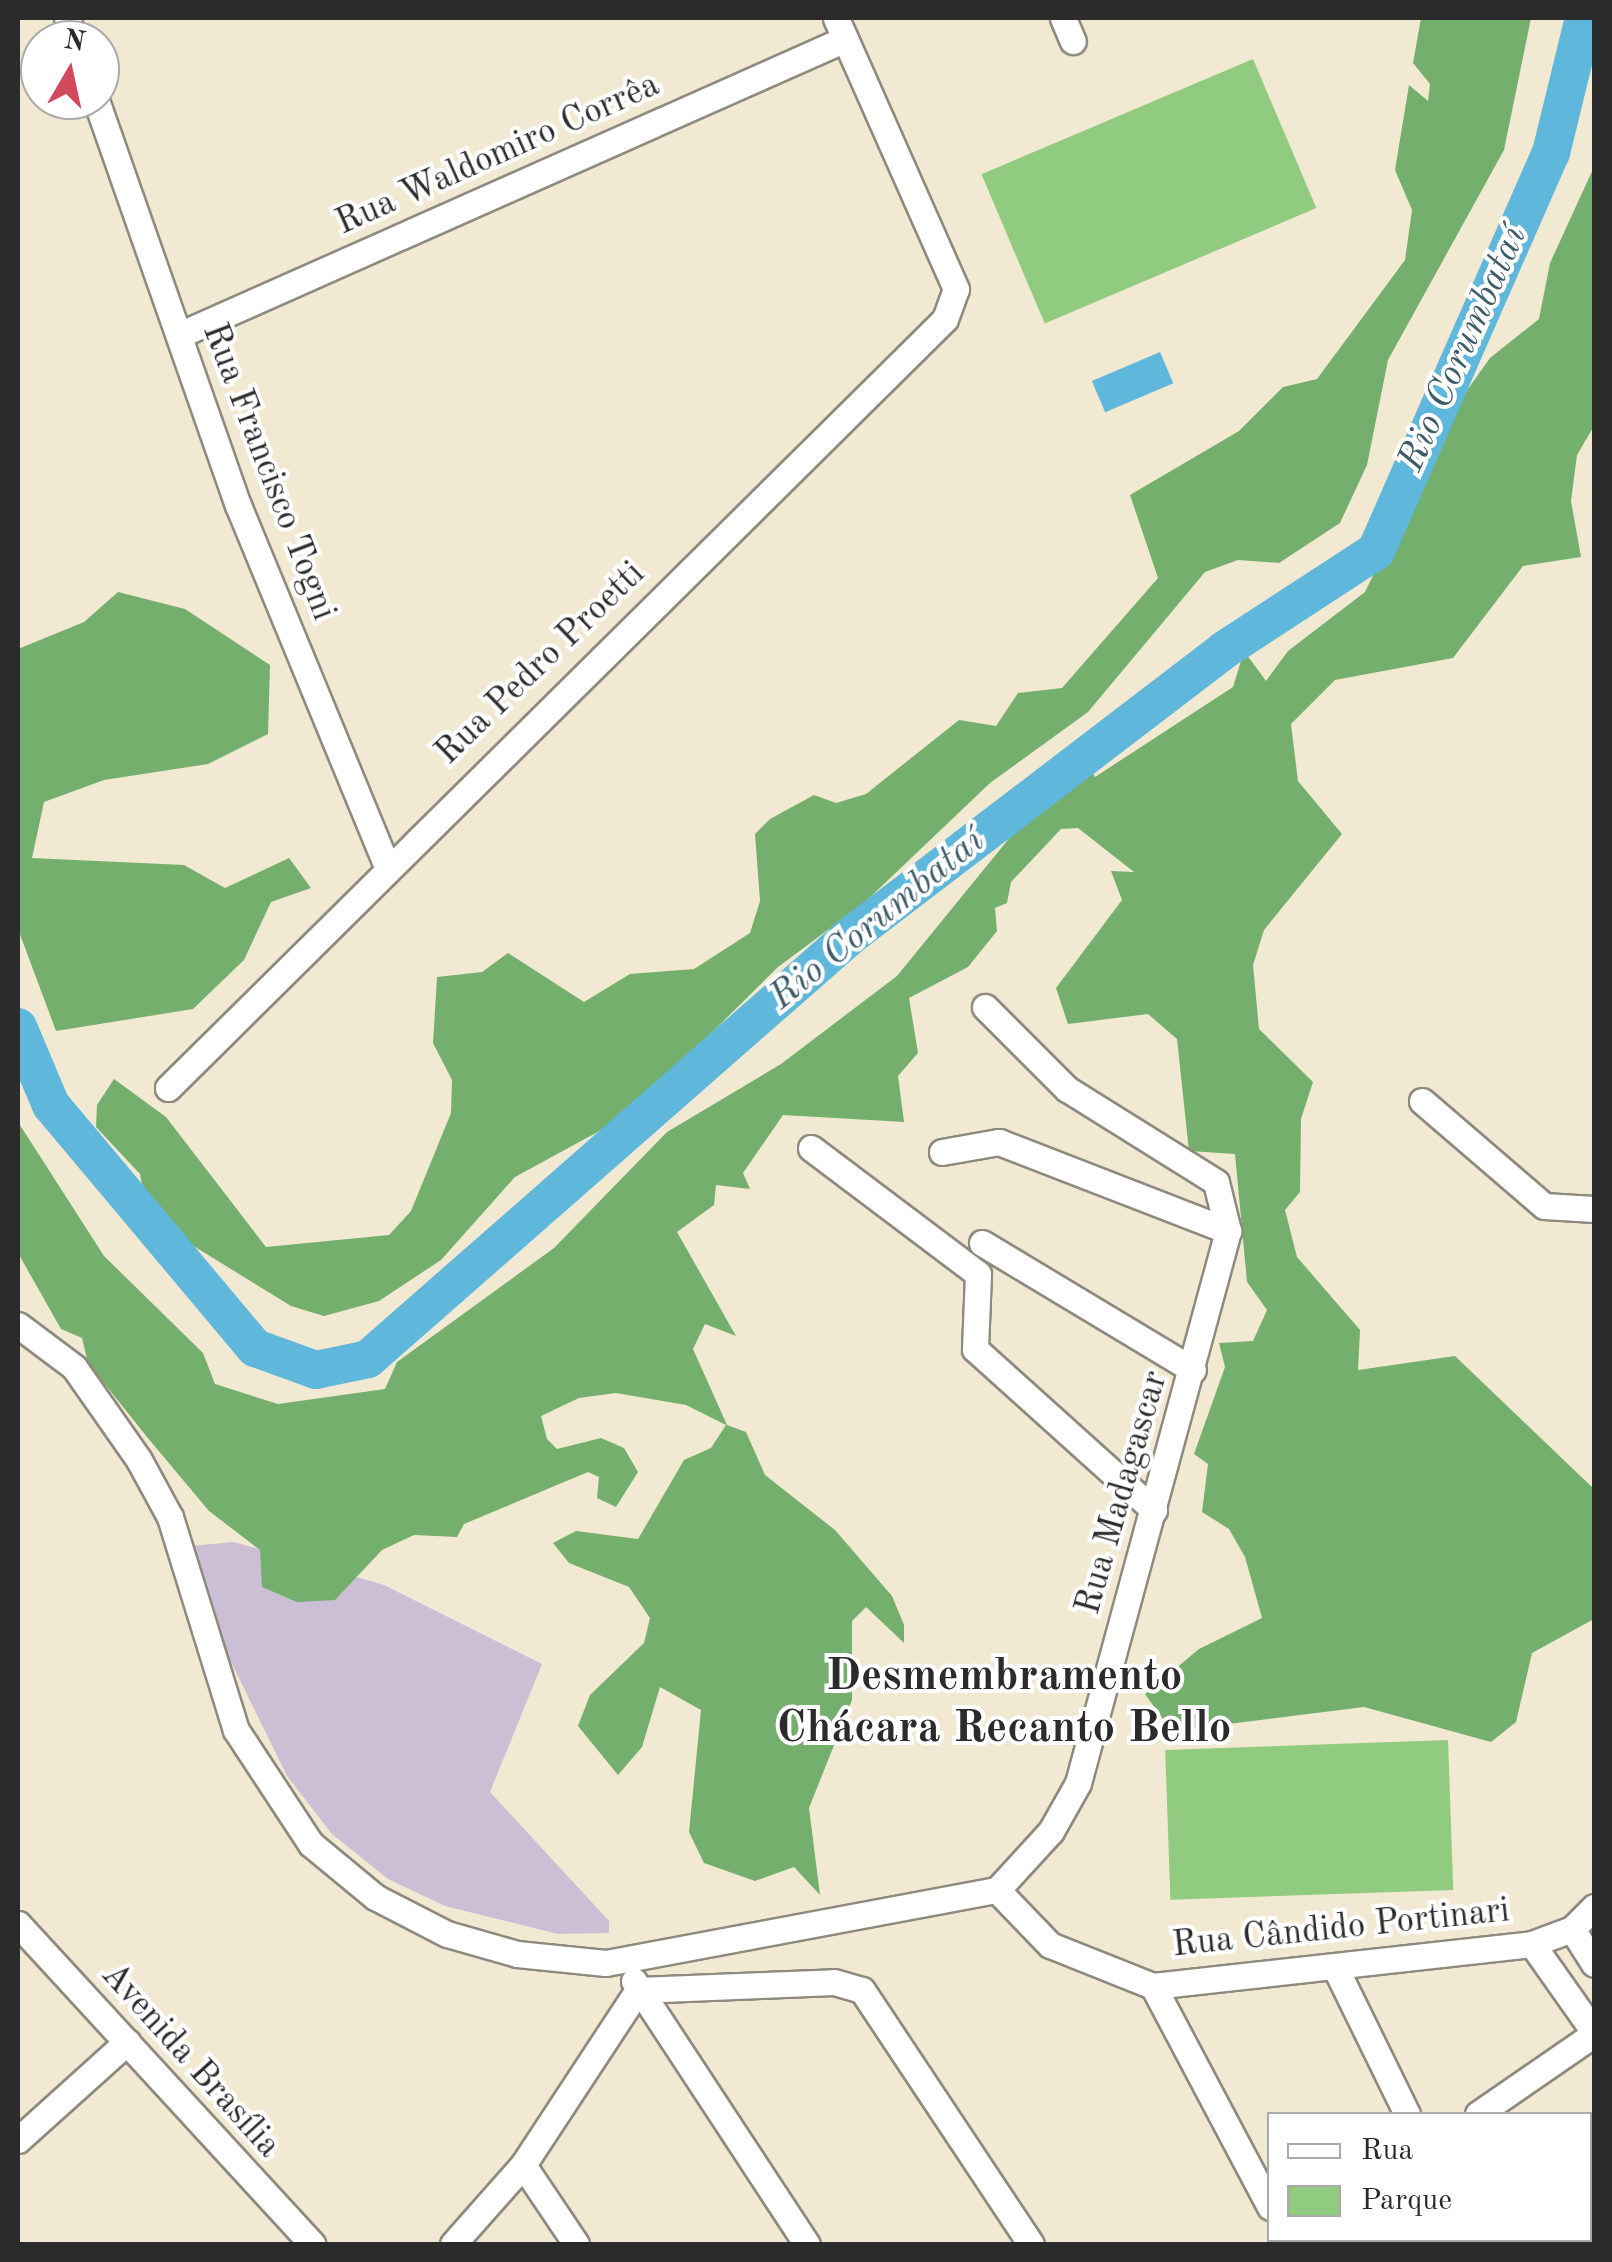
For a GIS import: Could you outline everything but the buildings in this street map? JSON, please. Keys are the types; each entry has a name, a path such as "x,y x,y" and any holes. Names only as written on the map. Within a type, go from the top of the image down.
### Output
{"street":[{"name":"Rua Pedro Proetti","path":"168,1088 386,864 945,319 956,289 840,28"},
{"name":"Rua Waldomiro Corrêa","path":"179,336 840,28"},
{"name":"Rua Francisco Togni","path":"103,120 179,336 386,864"},
{"name":"Rua Madagascar","path":"985,1007 1067,1089 1216,1182 1228,1231 1194,1370 1078,1783 1051,1831 997,1890"},
{"path":"1422,1101 1544,1206 1594,1209"},
{"path":"942,1152 999,1142 1228,1231"},
{"path":"811,1148 978,1274 975,1349 1154,1510"},
{"path":"982,1243 1194,1370"},
{"path":"18,1325 74,1367 140,1460 170,1517 236,1730 338,1872 447,1934 518,1954 625,1959 997,1890"},
{"name":"Rua Cândido Portinari","path":"997,1890 1050,1946 1153,1986 1532,1944 1572,1929 1594,1907"},
{"name":"Avenida Brasília","path":"18,1924 312,2244"},
{"path":"1572,1929 1594,1964"},
{"path":"1481,2112 1594,2033 1532,1944"},
{"path":"625,1959 638,1990 807,2244"},
{"path":"1335,1967 1405,2112"},
{"path":"638,1990 834,1982 874,1997 1031,2244"},
{"path":"1153,1986 1267,2201"},
{"path":"453,2244 523,2165 638,1990"},
{"path":"18,2140 128,2042"},
{"path":"523,2165 576,2244"}],"shaded area":[{"path":"234,1542 384,1585 542,1664 490,1792 609,1921 609,1933 558,1934 445,1906 388,1879 332,1834 287,1776 207,1613 190,1546"}],"green space":[{"path":"1421,18 1531,18 1504,150 1388,360 1367,465 1340,523 1279,563 1238,560 1205,572 1088,712 990,783 864,903 778,967 666,1078 605,1128 515,1177 441,1260 379,1301 324,1316 291,1306 148,1218 140,1174 96,1127 97,1105 114,1079 166,1117 266,1247 389,1235 411,1211 451,1113 452,1080 433,1043 437,977 482,972 508,953 584,1002 630,974 694,969 750,933 760,901 755,834 770,819 814,795 836,803 866,794 959,720 996,726 1018,693 1062,688 1158,578 1130,495 1239,431 1283,387 1317,379 1405,260 1412,210 1395,170 1409,85 1428,101 1430,84 1413,63"},
{"path":"1253,59 1316,208 1045,323 981,174"},
{"path":"1594,167 1594,426 1577,455 1571,501 1581,557 1523,566 1453,658 1335,680 1291,724 1298,781 1342,834 1264,930 1253,965 1259,1029 1313,1082 1301,1119 1300,1192 1285,1210 1297,1257 1360,1330 1358,1370 1455,1356 1594,1489 1594,1619 1532,1653 1516,1722 1491,1742 1364,1707 1197,1728 1165,1722 1145,1694 1199,1649 1262,1618 1245,1557 1229,1529 1202,1512 1208,1464 1194,1454 1225,1367 1219,1343 1253,1341 1267,1310 1247,1282 1235,1154 1189,1151 1177,1039 1148,1014 1068,1024 1056,988 1122,900 1111,871 1134,872 1078,828 1061,829 1011,882 1007,903 995,908 997,931 968,967 909,998 918,1053 898,1076 904,1122 783,1115 743,1173 750,1189 716,1185 714,1205 677,1232 736,1336 705,1324 693,1349 727,1425 746,1432 765,1475 835,1530 892,1596 904,1625 904,1643 866,1607 852,1621 852,1700 809,1808 820,1895 794,1867 755,1881 704,1863 689,1832 701,1710 660,1687 642,1747 618,1775 578,1726 590,1695 644,1643 650,1618 629,1587 569,1563 553,1543 576,1531 638,1539 684,1460 711,1448 726,1425 686,1405 616,1393 579,1398 541,1416 547,1439 557,1449 601,1438 624,1448 638,1472 616,1507 597,1498 599,1477 588,1472 464,1524 457,1537 414,1535 382,1550 335,1600 297,1602 262,1587 260,1550 209,1511 147,1437 88,1363 82,1338 61,1329 18,1253 18,1122 104,1256 203,1353 215,1384 278,1404 385,1389 397,1362 554,1248 667,1132 781,1064 897,976 1025,819 1089,764 1095,777 1233,687 1244,651 1266,681 1288,651 1365,592 1453,410 1490,358 1539,319 1550,263"},
{"path":"118,592 185,609 270,665 268,734 208,764 104,780 44,802 32,858 184,865 225,888 289,858 311,888 271,902 244,960 193,1009 56,1031 18,929 18,649 84,622"},
{"path":"1448,1740 1453,1890 1170,1900 1165,1750"}],"water":[{"path":"1160,352 1173,383 1105,412 1092,381"}],"waterway":[{"name":"Rio Corumbataí","path":"18,1027 51,1105 255,1348 316,1370 368,1359 849,937 1224,650 1376,551 1551,153 1584,18"}],"district":[{"name":"Desmembramento Chácara Recanto Bello","path":"1004,1704"}]}
